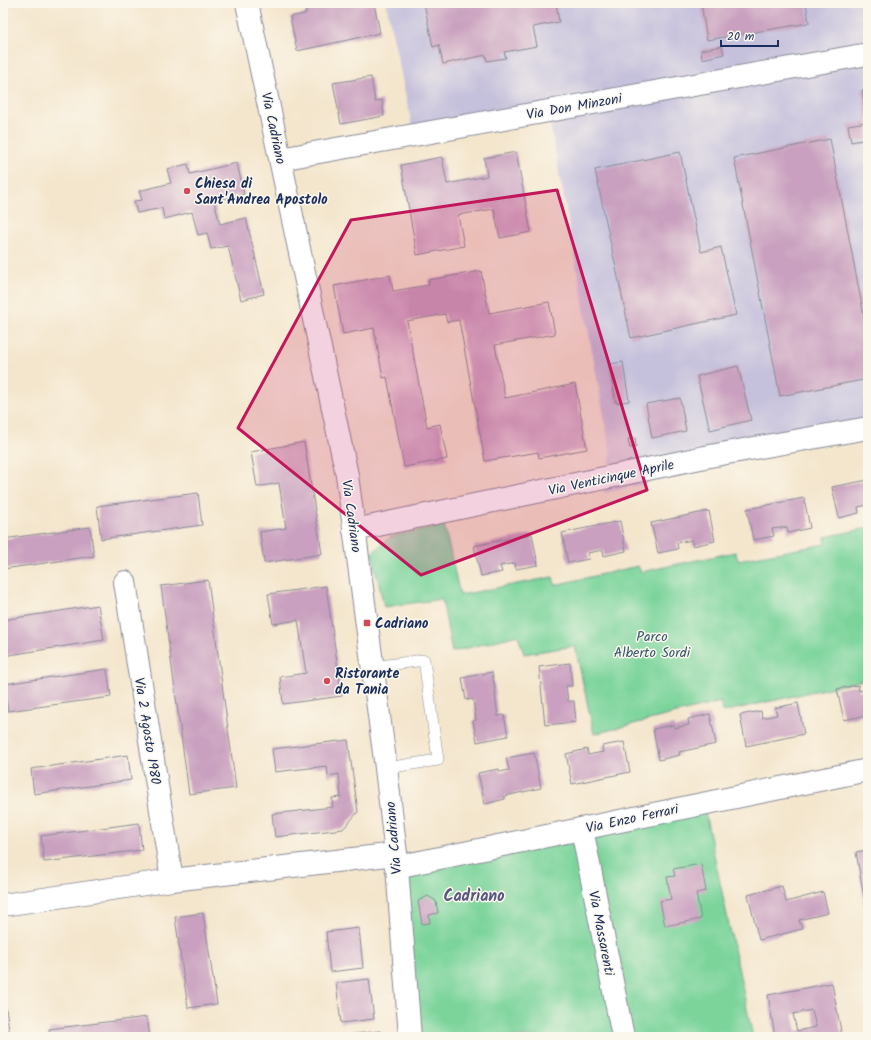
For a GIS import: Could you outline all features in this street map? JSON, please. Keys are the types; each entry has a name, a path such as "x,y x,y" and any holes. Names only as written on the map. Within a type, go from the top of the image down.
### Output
{"street":[{"name":"Via Cadriano","path":"247,3 346,474 386,768 396,860 410,1037"},
{"name":"Via Don Minzoni","path":"280,159 868,54"},
{"name":"Via Venticinque Aprile","path":"354,530 710,456 868,428"},
{"name":"Via 2 Agosto 1980","path":"125,582 172,880"},
{"name":"Via Enzo Ferrari","path":"396,860 582,829 868,770"},
{"name":"Via Massarenti","path":"582,829 622,1037"},
{"path":"3,905 172,880 396,860"}],"lane":[{"path":"373,667 424,660 438,760 386,768"}],"highlighted area":[{"path":"557,190 647,490 421,575 238,428 351,220"}],"shaded area":[{"path":"386,3 868,3 868,431 604,493 611,454 549,117 412,126"}],"green space":[{"name":"Parco Alberto Sordi","path":"444,525 460,595 553,577 555,585 638,566 641,572 735,552 738,560 826,544 825,537 868,528 868,679 723,712 720,702 594,734 575,646 524,654 518,635 452,652 442,599 384,607 372,553 390,537"},
{"path":"703,803 753,1037 410,1037 394,857"}],"building":[{"path":"332,3 353,3 353,5 374,3 380,33 297,51 290,17 305,14 307,8"},
{"path":"424,3 556,3 559,22 533,27 537,46 504,52 506,58 487,61 486,55 443,64 439,45 433,47"},
{"path":"701,3 806,3 809,23 707,40"},
{"path":"722,46 724,54 702,59 701,50"},
{"path":"371,77 375,102 382,100 384,116 341,124 333,83"},
{"path":"868,89 868,139 851,142 848,125 867,122 862,90"},
{"path":"830,139 868,337 868,379 780,396 734,158"},
{"path":"516,152 531,232 500,238 494,209 458,215 464,246 417,255 401,165 442,157 447,184 487,176 484,158"},
{"path":"680,152 701,252 721,247 736,315 631,338 595,170"},
{"path":"237,163 244,194 214,201 220,224 246,218 264,294 241,300 228,246 211,249 207,233 198,235 192,212 164,219 162,208 137,213 134,201 142,200 139,191 171,183 167,169 188,164 190,174"},
{"path":"481,271 489,313 549,302 555,334 495,345 505,398 575,384 587,449 539,458 538,452 485,461 459,320 447,322 445,314 407,321 427,427 440,424 447,459 404,467 387,377 383,378 374,328 343,334 334,286 390,275 393,291 429,285 428,280"},
{"path":"623,362 629,401 616,403 609,364"},
{"path":"738,366 751,420 710,430 697,376"},
{"path":"680,398 686,431 652,438 646,404"},
{"path":"635,438 636,447 630,448 628,439"},
{"path":"304,442 322,554 264,563 260,532 286,528 279,483 257,487 251,452"},
{"path":"868,480 868,505 858,507 859,513 839,518 832,487"},
{"path":"198,493 202,525 101,539 97,506"},
{"path":"804,498 810,528 788,533 787,527 772,529 774,536 753,540 747,509"},
{"path":"709,511 715,541 693,546 692,540 677,543 678,549 658,553 651,523"},
{"path":"620,521 626,551 604,556 603,550 588,553 589,559 568,563 562,533"},
{"path":"90,527 94,556 3,569 3,539"},
{"path":"532,534 538,565 516,569 515,563 500,566 502,572 481,576 474,546"},
{"path":"208,580 236,788 189,794 161,586"},
{"path":"326,586 342,696 283,704 280,677 306,673 298,620 273,624 268,594"},
{"path":"98,605 104,640 3,656 3,620"},
{"path":"570,663 572,686 566,686 568,701 574,701 576,722 545,725 539,667"},
{"path":"107,669 111,697 8,711 4,684"},
{"path":"492,672 498,716 504,715 508,736 477,742 473,721 476,720 473,699 466,700 462,678"},
{"path":"858,685 859,691 868,689 868,715 844,720 837,689"},
{"path":"798,703 804,734 746,746 740,715 761,711 762,718 777,715 775,708"},
{"path":"710,714 716,744 679,752 680,755 659,760 653,729 674,725 674,728 689,725 688,719"},
{"path":"348,740 358,812 343,829 275,837 272,814 333,807 332,798 341,797 339,774 328,776 327,766 275,772 272,749"},
{"path":"624,742 630,772 572,784 566,754 587,749 588,755 603,752 602,746"},
{"path":"534,753 541,788 505,796 505,799 485,804 478,773 499,769 500,772 509,770 506,758"},
{"path":"128,755 131,780 34,794 31,769"},
{"path":"139,823 142,850 44,862 41,836"},
{"path":"868,850 868,915 867,915 856,852"},
{"path":"701,864 706,891 696,893 701,919 665,926 660,901 671,899 667,877 675,876 673,869"},
{"path":"782,886 786,902 823,892 828,913 799,920 802,929 759,940 748,895"},
{"path":"428,896 436,901 438,913 429,915 430,923 422,924 418,901"},
{"path":"203,913 217,1004 188,1008 175,917"},
{"path":"359,928 363,968 330,972 326,932"},
{"path":"369,979 374,1019 341,1023 336,983"},
{"path":"832,983 842,1037 775,1037 768,995","holes":["812,1010 816,1027 797,1031 793,1014"]},
{"path":"4,994 10,1037 3,1037"},
{"path":"147,1017 150,1037 50,1037 49,1029"},
{"path":"380,1031 381,1037 347,1037 347,1035"}],"place":[{"name":"Chiesa di Sant'Andrea Apostolo","path":"187,191"},
{"name":"Cadriano","path":"367,623"},
{"name":"Ristorante da Tania","path":"327,681"}],"district":[{"name":"Cadriano","path":"474,895"}]}
